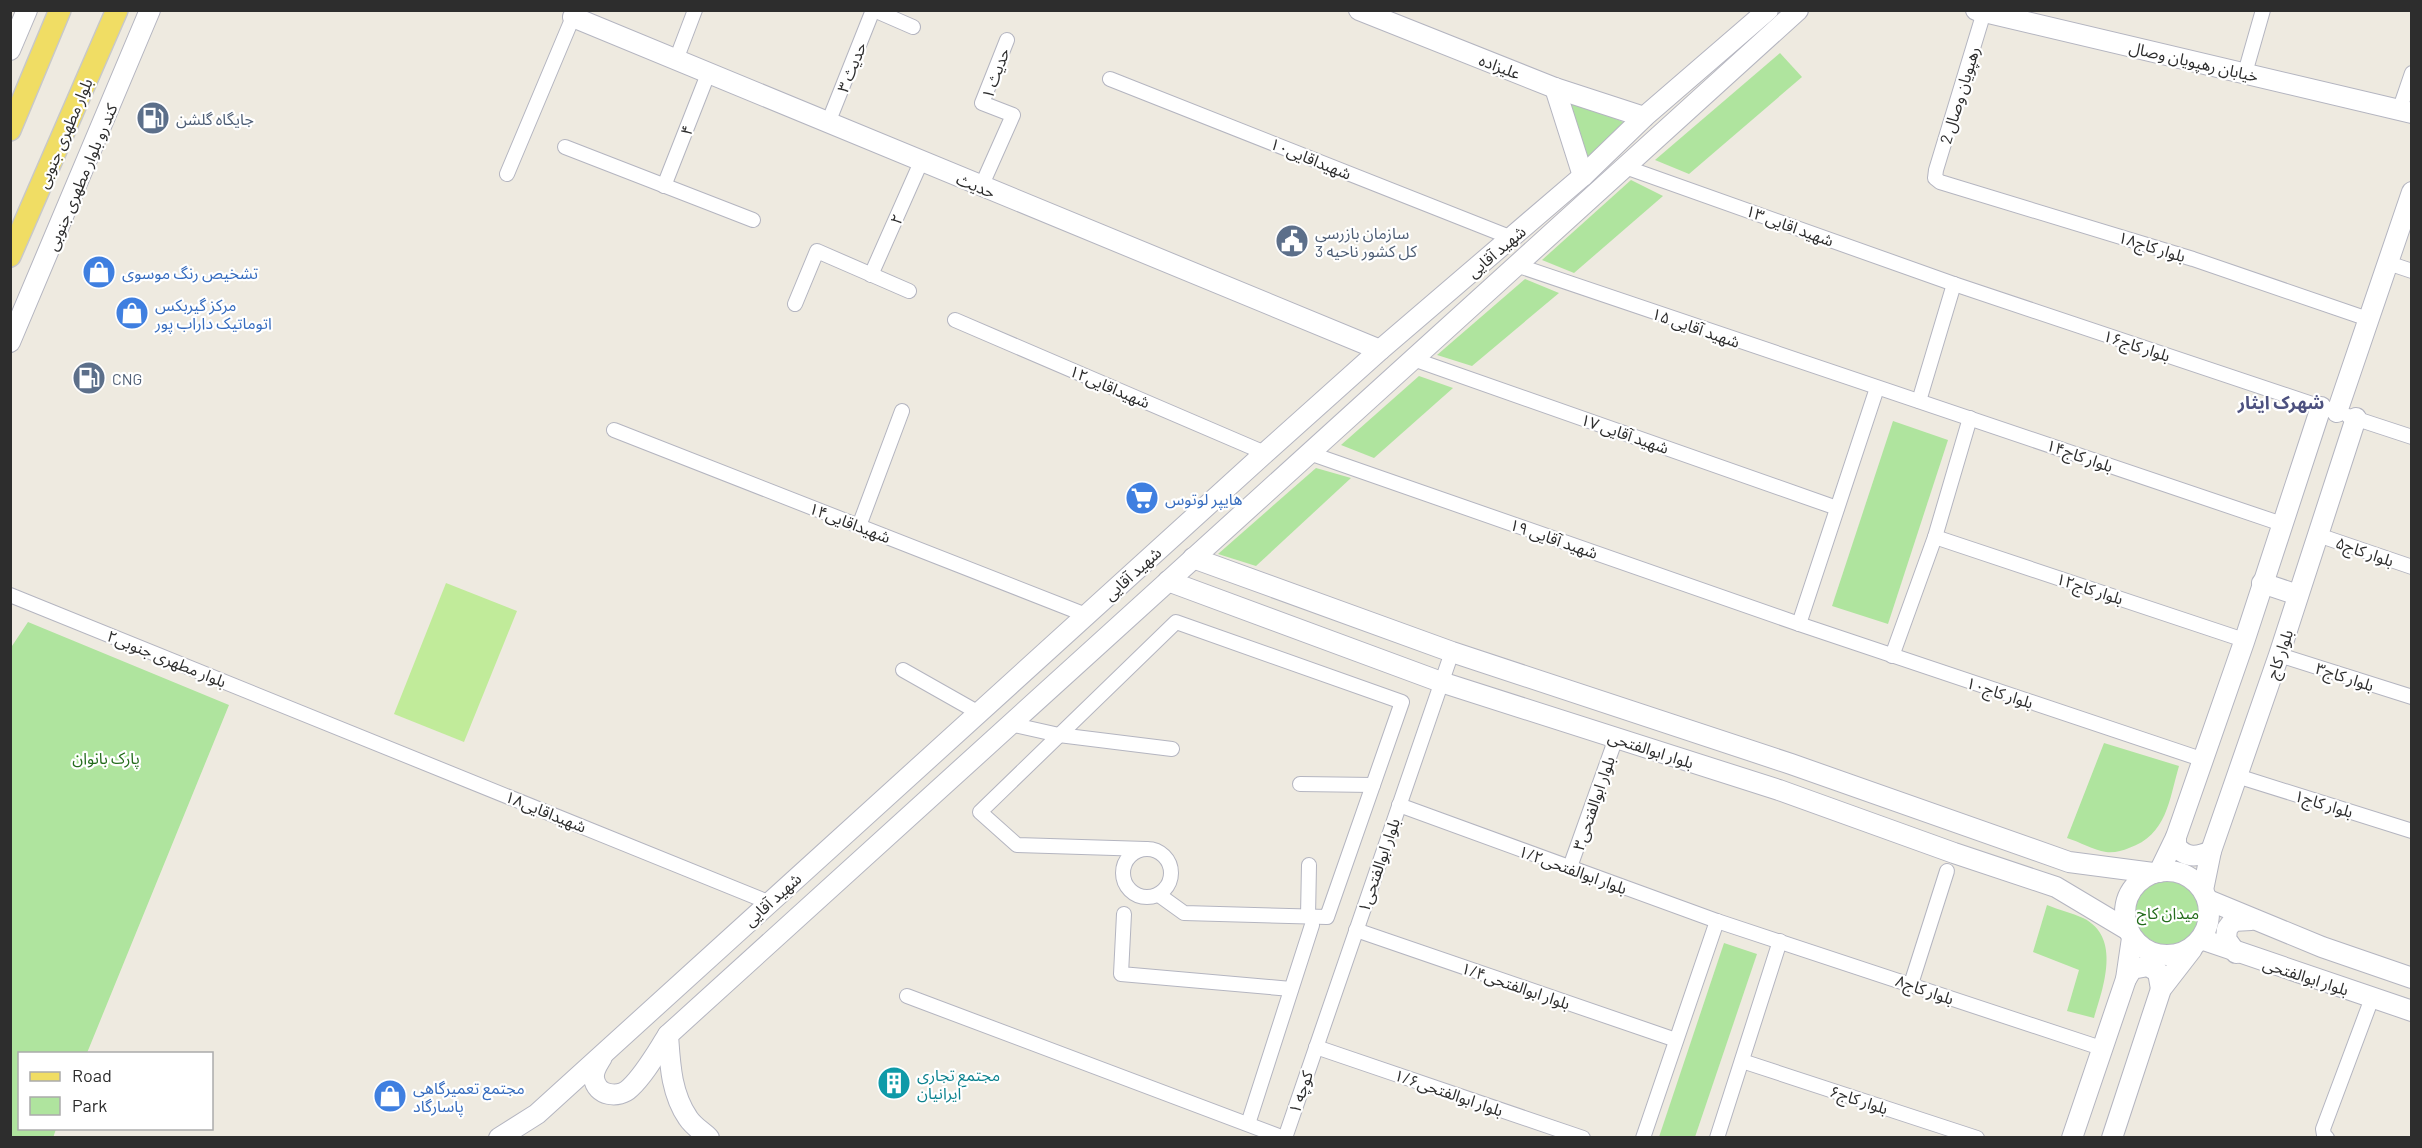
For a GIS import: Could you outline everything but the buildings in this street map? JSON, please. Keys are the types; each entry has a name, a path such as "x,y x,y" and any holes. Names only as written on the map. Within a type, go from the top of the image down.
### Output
{"main road":[{"path":"10,130 60,10"},
{"name":"بلوار مطهری جنوبی","path":"10,256 117,10"}],"street":[{"path":"10,50 27,10"},
{"name":"کند رو بلوار مطهری جنوبی","path":"10,342 150,10"},
{"path":"676,60 695,10"},
{"path":"874,10 913,27"},
{"name":"حدیث ۳","path":"828,123 874,10"},
{"name":"علیزاده","path":"1359,10 1555,88 1644,117"},
{"name":"شهید آقایی","path":"499,1137 537,1114 1264,453 1583,176 1644,117 1768,10"},
{"name":"شهید آقایی","path":"603,1054 595,1068 594,1079 598,1089 608,1094 620,1095 630,1088 668,1035 1798,10"},
{"path":"2245,73 2263,10"},
{"name":"خیابان رهپویان وصال","path":"1980,11 2038,17 2245,73 2405,112"},
{"name":"2 رهپویان وصال","path":"1935,178 1980,11"},
{"path":"507,174 573,17"},
{"name":"حدیث","path":"573,17 1380,350"},
{"name":"حدیث ۱","path":"981,187 1013,115 982,103 1007,40"},
{"path":"2405,112 2412,72"},
{"name":"۴","path":"664,186 708,74"},
{"name":"شهیداقایی۱۰","path":"1110,78 1512,238"},
{"path":"1555,88 1583,176"},
{"path":"565,147 753,220"},
{"name":"۲","path":"871,275 921,162"},
{"name":"شهید اقایی ۱۳","path":"1625,166 1954,284"},
{"name":"بلوار کاج۱۸","path":"1935,178 1940,182 2279,286 2368,319"},
{"path":"2156,872 2176,837 2282,524 2368,319 2412,192"},
{"path":"795,304 817,251 909,291"},
{"path":"2388,262 2412,271"},
{"name":"شهید آقایی ۱۵","path":"1516,265 1877,388"},
{"path":"1919,401 1954,284"},
{"name":"بلوار کاج۱۶","path":"1954,284 2412,437"},
{"name":"شهیداقایی۱۲","path":"955,320 1264,453"},
{"name":"شهید آقایی ۱۷","path":"1413,358 1837,508"},
{"path":"1799,624 1877,388"},
{"name":"بلوار کاج۱۴","path":"1877,388 2282,524"},
{"path":"859,526 902,411"},
{"path":"1892,656 1935,537 1970,418"},
{"name":"بلوار کاج","path":"2205,895 2211,850 2279,655 2356,418"},
{"name":"شهیداقایی۱۴","path":"614,430 1086,615"},
{"name":"شهید آقایی ۱۹","path":"1310,453 1799,624"},
{"name":"بلوار کاج۵","path":"2318,535 2412,567"},
{"name":"بلوار کاج۱۲","path":"1935,537 2244,640"},
{"name":"بلوار ابوالفتحی","path":"1193,558 1452,652 1791,764 2069,862 2156,872"},
{"name":"بلوار ابوالفتحی","path":"1168,581 1441,682 1779,790 2056,887 2130,934"},
{"path":"2262,583 2298,595"},
{"name":"بلوار مطهری جنوبی۲","path":"10,595 324,720"},
{"path":"1146,849 1134,852 1125,861 1122,874 1125,886 1135,895 1147,898 1160,895 1168,885 1172,873 1168,861 1159,852 1146,849 1017,845 980,812 1176,622 1402,702 1327,917 1310,921 1184,914 1160,895"},
{"name":"بلوار کاج۱۰","path":"1799,624 2201,759"},
{"name":"بلوار ابوالفتحی۱","path":"1316,1047 1452,652"},
{"name":"بلوار کاج۳","path":"2279,655 2412,697"},
{"path":"903,670 980,713"},
{"name":"شهیداقایی۱۸","path":"324,720 768,902"},
{"path":"1010,724 1059,735 1172,749"},
{"name":"۳بلوار ابوالفتحی","path":"1570,867 1616,738"},
{"path":"1779,790 1791,764"},
{"name":"بلوار کاج۱","path":"2237,776 2412,831"},
{"path":"1300,784 1373,785"},
{"name":"بلوار ابوالفتحی۱/۲","path":"1399,805 1748,931"},
{"path":"2176,837 2176,846 2185,854 2197,857 2211,850"},
{"path":"2056,887 2075,890 2083,885 2082,873 2069,862"},
{"path":"1248,1124 1310,921 1309,865"},
{"path":"1911,984 1947,871"},
{"path":"2112,1137 2161,988 2198,942 2207,927 2210,914 2205,895 2188,877 2179,873 2156,872 2141,880 2132,890 2126,902 2125,916 2130,934 2126,979"},
{"name":"بلوار ابوالفتحی","path":"2205,895 2251,920 2412,978"},
{"path":"1124,914 1121,974 1291,989"},
{"path":"2236,953 2226,939 2227,929 2233,921 2251,920"},
{"path":"1643,1137 1717,921"},
{"name":"بلوار ابوالفتحی۱/۴","path":"1356,930 1676,1040"},
{"name":"بلوار کاج۸","path":"1748,931 2101,1048"},
{"path":"2130,934 2141,946 2162,956 2186,952 2198,942"},
{"path":"1717,1137 1780,941"},
{"name":"بلوار ابوالفتحی","path":"2198,942 2412,1011"},
{"path":"2072,1137 2101,1048 2126,979 2132,969 2148,966 2158,972 2161,988"},
{"path":"908,996 1284,1137"},
{"path":"2325,1136 2323,1129 2372,998"},
{"path":"668,1035 671,1077 680,1101 689,1120 710,1137"},
{"name":"کوچه ۱","path":"1284,1137 1316,1047"},
{"name":"بلوار ابوالفتحی۱/۶","path":"1316,1047 1583,1137"},
{"name":"بلوار کاج۶","path":"1742,1061 1977,1137"}],"green space":[{"path":"1780,53 1802,77 1689,174 1655,160"},
{"path":"1566,99 1626,123 1588,160"},
{"path":"1631,180 1663,196 1574,273 1542,260"},
{"path":"1525,279 1559,293 1472,366 1437,355"},
{"path":"1419,376 1453,388 1374,458 1341,445"},
{"path":"1893,421 1948,440 1888,624 1832,606"},
{"path":"1316,468 1351,478 1256,566 1218,554"},
{"path":"446,583 517,611 464,742 394,714"},
{"name":"پارک بانوان","path":"28,622 229,705 87,1052 18,1052 18,1130 56,1130 53,1138 10,1137 10,649"},
{"path":"2104,743 2179,766 2165,815 2159,825 2142,842 2115,852 2101,851 2067,838"},
{"name":"میدان کاج","path":"2161,879 2175,879 2187,884 2196,893 2201,912 2199,925 2192,936 2175,945 2161,945 2149,940 2140,931 2135,919 2135,905 2140,893 2149,884"},
{"path":"2047,905 2083,918 2095,927 2102,937 2106,950 2105,978 2094,1018 2067,1011 2079,970 2033,952"},
{"path":"1724,943 1757,954 1695,1137 1659,1137"}],"place":[{"name":"جایگاه گلشن","path":"153,118"},
{"name":"سازمان بازرسی کل کشور ناحیه 3","path":"1292,241"},
{"name":"تشخیص رنگ موسوی","path":"99,272"},
{"name":"مرکز گیربکس اتوماتیک داراب پور","path":"132,313"},
{"name":"CNG","path":"89,378"},
{"name":"هایپر لوتوس","path":"1142,498"},
{"name":"مجتمع تجاری ایرانیان","path":"894,1083"},
{"name":"مجتمع تعمیرگاهی پاسارگاد","path":"390,1096"}],"district":[{"name":"شهرک ایثار","path":"2281,402"}]}
